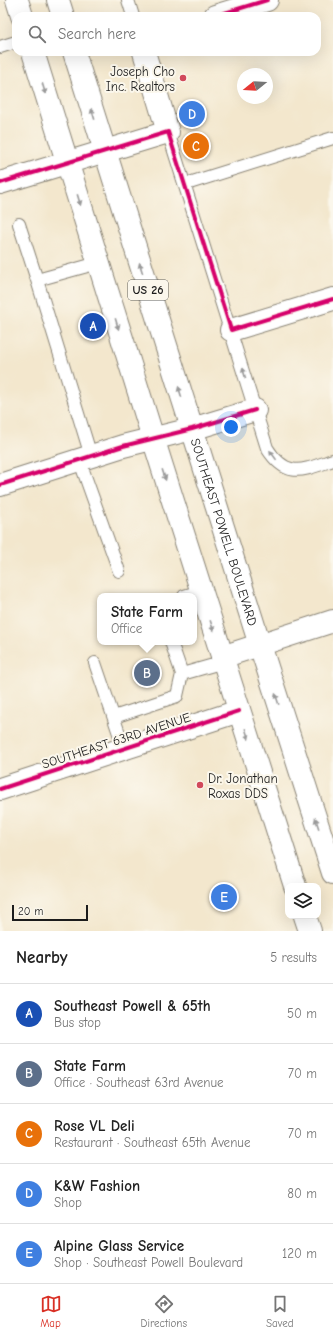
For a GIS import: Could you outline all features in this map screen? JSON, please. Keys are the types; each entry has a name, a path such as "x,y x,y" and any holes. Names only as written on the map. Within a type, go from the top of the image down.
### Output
{"main road":[{"path":"17,0 21,12"},
{"path":"58,0 62,12"},
{"path":"229,12 267,0"},
{"name":"US 26","path":"34,56 153,438 193,593"},
{"name":"SOUTHEAST POWELL BOULEVARD","path":"75,56 333,873"},
{"path":"0,183 168,132 145,56"},
{"path":"231,330 333,299"},
{"path":"0,485 85,457 192,429 255,410"},
{"name":"US 26","path":"197,602 223,660 295,883"},
{"path":"223,660 260,645 333,622"},
{"name":"SOUTHEAST 63RD AVENUE","path":"0,789 239,710"},
{"path":"306,919 310,931"}],"lane":[{"path":"128,0 132,12"},
{"path":"0,47 12,43"},
{"path":"168,132 186,184 267,448 274,459 283,466 293,470 306,469 333,460"},
{"path":"186,184 333,138"},
{"path":"19,224 37,280 85,457 119,571"},
{"path":"37,280 98,263"},
{"path":"114,717 177,696 182,674 172,645"},
{"path":"182,674 223,660"},
{"path":"95,663 124,748"}],"cycle path":[{"path":"228,12 267,0"},
{"path":"0,183 168,132 231,330 333,299"},
{"path":"0,485 123,446 192,429 255,410"},
{"path":"0,789 239,711"}],"place":[{"name":"Joseph Cho Inc. Realtors","path":"183,78"},
{"name":"K&W Fashion","path":"192,114"},
{"name":"Rose VL Deli","path":"196,146"},
{"name":"Southeast Powell & 65th","path":"93,326"},
{"name":"State Farm","path":"147,673"},
{"name":"Dr. Jonathan Roxas DDS","path":"200,785"},
{"name":"Alpine Glass Service","path":"224,897"}]}
